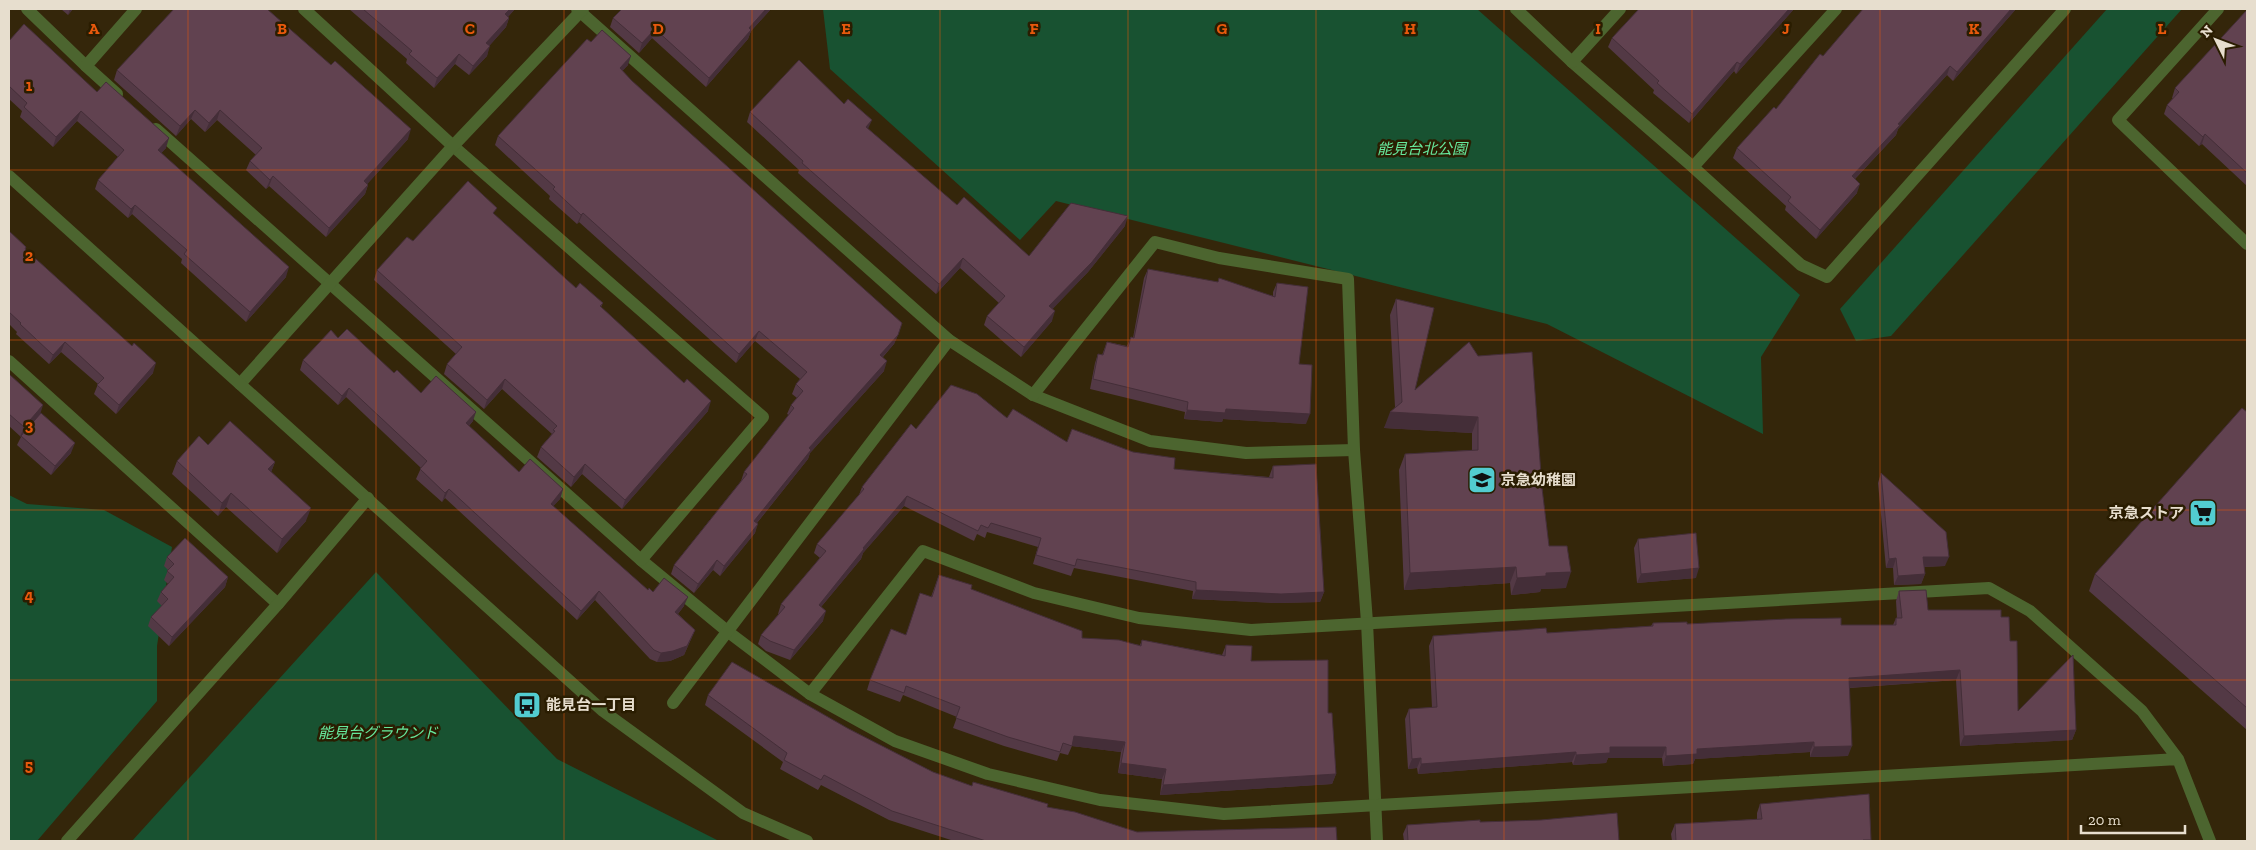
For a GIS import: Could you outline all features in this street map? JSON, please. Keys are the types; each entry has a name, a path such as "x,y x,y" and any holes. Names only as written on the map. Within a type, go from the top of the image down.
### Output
{"street":[{"path":"27,9 123,99"},
{"path":"86,66 136,9"},
{"path":"304,9 453,146 763,417 640,560"},
{"path":"1516,9 1572,62 1693,167 1801,265 1827,276 2065,9"},
{"path":"1572,62 1620,9"},
{"path":"1693,167 1836,9"},
{"path":"2218,9 2118,120 2247,244"},
{"path":"240,384 331,285 453,146 580,10 949,340 1034,395 1150,441 1246,453 1354,450"},
{"path":"146,119 640,560 727,631 810,694 895,741 988,774 1100,800 1224,814 2178,758"},
{"path":"9,176 603,711 742,813 806,841"},
{"path":"1034,395 1156,242 1219,258 1348,280 1354,450 1367,622 1377,841"},
{"path":"673,703 949,340"},
{"path":"9,361 278,604"},
{"path":"68,841 278,604 368,498"},
{"path":"810,694 923,551 1034,593 1139,618 1251,630 1989,588 2030,611 2134,704 2178,758 2210,841"}],"green space":[{"name":"能見台北公園","path":"823,9 1477,9 1800,295 1761,357 1763,434 1547,324 1056,201 1020,240 830,69"},
{"path":"2107,9 2182,9 1891,336 1856,341 1840,309"},
{"path":"9,495 27,504 104,510 172,547 157,646 157,701 37,841 9,841"},
{"name":"能見台グラウンド","path":"376,572 557,759 719,841 132,841"}],"building":[{"path":"174,9 267,9 331,65 335,61 411,129 364,181 368,185 329,228 273,176 270,180 250,161 262,148 220,110 209,123 195,110 180,126 117,70"},
{"path":"363,9 510,9 505,14 509,18 486,43 490,46 473,66 459,54 437,78 409,54 412,51"},
{"path":"622,9 766,9 749,28 751,30 709,78 655,29 642,43 613,18"},
{"path":"1639,9 1789,9 1740,64 1737,62 1692,114 1657,83 1659,81 1612,38"},
{"path":"1863,9 2011,9 1957,72 1950,66 1898,124 1900,125 1852,176 1860,184 1820,230 1788,201 1791,197 1737,148 1774,107 1776,109 1820,54 1823,56"},
{"path":"2246,11 2247,173 2205,134 2203,137 2167,105 2179,92 2175,88"},
{"path":"24,24 97,92 106,82 169,138 158,150 289,267 250,312 184,254 187,250 135,205 131,209 98,180 124,150 81,111 56,137 24,107 27,103 9,86 9,41"},
{"path":"602,30 631,56 620,68 632,81 902,323 898,335 880,355 887,361 809,448 811,450 754,521 758,524 724,566 717,560 698,584 674,565 747,474 744,472 794,408 791,405 803,391 796,384 807,372 759,331 739,354 583,213 581,215 553,189 555,187 498,136 587,39 591,42"},
{"path":"799,60 844,104 848,99 872,120 866,127 957,205 964,197 1029,256 1071,203 1128,216 1092,262 1049,306 1055,311 1024,347 987,316 1005,296 963,258 939,284 802,163 803,161 750,112"},
{"path":"468,181 497,208 493,213 576,288 580,283 603,303 600,306 684,383 687,379 711,401 625,500 585,464 574,477 541,447 557,426 505,379 487,400 447,364 462,347 377,270 407,237 413,241"},
{"path":"9,231 26,247 25,249 132,346 134,343 156,363 119,405 97,385 104,378 65,342 53,355 9,312"},
{"path":"1148,269 1218,282 1219,278 1275,297 1277,283 1308,287 1299,364 1312,365 1310,414 1226,409 1225,413 1187,410 1188,402 1093,379 1098,354 1103,355 1107,342 1128,347 1131,337 1134,338"},
{"path":"1396,299 1434,308 1415,390 1469,342 1478,356 1532,352 1542,488 1549,546 1567,546 1571,572 1546,573 1546,576 1517,578 1516,567 1410,573 1405,454 1478,450 1478,417 1390,412 1402,402"},
{"path":"347,329 394,373 397,370 421,393 436,376 476,412 466,423 519,472 530,459 563,489 551,504 648,590 649,588 653,592 664,578 688,597 675,612 695,630 687,646 661,653 654,650 599,591 581,611 449,489 445,493 420,469 427,461 349,388 342,396 303,360 331,330 338,338"},
{"path":"9,374 43,405 24,427 9,414"},
{"path":"951,385 977,394 1007,418 1013,409 1067,442 1072,429 1133,452 1175,458 1174,469 1273,478 1273,466 1316,464 1324,592 1281,594 1196,590 1196,582 1077,559 1075,566 1036,555 1041,538 991,523 988,528 981,525 978,531 907,496 863,548 819,605 826,611 794,650 770,641 761,635 785,607 781,604 826,551 817,544 864,489 862,487 911,424 916,429"},
{"name":"京急ストア","path":"2242,408 2247,412 2247,708 2095,574"},
{"path":"41,413 75,443 55,466 21,436"},
{"path":"230,421 275,462 268,469 311,508 282,539 231,493 222,503 177,461 199,436 208,445"},
{"path":"1881,473 1946,532 1949,557 1923,557 1925,574 1898,576 1896,558 1889,559"},
{"path":"1696,533 1699,568 1641,574 1638,539"},
{"path":"185,538 228,577 172,637 151,617 168,599 161,592 174,577 167,571 174,564 167,557"},
{"path":"939,575 972,585 971,589 1082,631 1082,638 1119,640 1141,646 1142,640 1225,656 1226,645 1252,646 1251,661 1328,660 1328,713 1332,713 1336,774 1163,785 1166,769 1121,763 1125,742 1074,736 1072,746 1063,743 1060,752 1008,737 956,718 960,707 906,686 904,693 870,680 891,629 906,635 920,593 932,597"},
{"path":"1926,590 1928,610 2001,610 2001,617 2009,617 2010,641 2017,641 2018,711 2073,655 2076,730 1964,736 1960,670 1849,678 1852,746 1814,747 1814,742 1697,749 1697,754 1666,756 1666,747 1610,747 1610,753 1576,755 1576,752 1421,764 1421,758 1412,759 1409,709 1437,707 1433,636 1546,628 1547,633 1653,626 1653,623 1687,622 1687,624 1786,619 1841,618 1841,625 1896,625 1896,618 1902,618 1899,591"},
{"path":"732,662 849,729 933,772 972,786 973,782 1048,804 1047,807 1075,812 1137,832 1336,827 1337,841 986,841 892,811 824,775 821,780 784,760 787,753 708,695"},
{"path":"1869,794 1871,840 1676,841 1675,824 1762,819 1760,804"},
{"path":"1617,813 1619,841 1408,841 1407,825 1480,820 1480,822 1541,820"}],"place":[{"name":"京急幼稚園","path":"1482,480"},
{"name":"京急ストア","path":"2203,513"},
{"name":"能見台一丁目","path":"527,705"}]}
